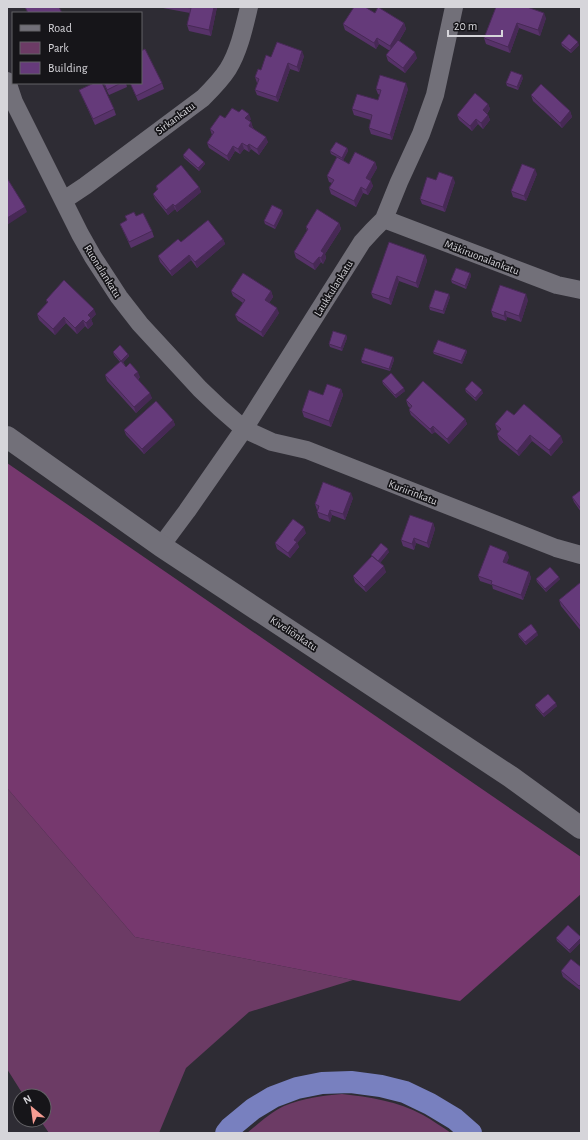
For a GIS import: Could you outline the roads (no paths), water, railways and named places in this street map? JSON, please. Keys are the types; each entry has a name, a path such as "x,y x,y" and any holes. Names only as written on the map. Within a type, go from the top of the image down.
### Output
{"highway":[{"path":"226,1133 253,1109 273,1097 297,1088 322,1083 351,1082 381,1086 405,1092 430,1104 455,1119 471,1133"}],"main road":[{"name":"Kiveliönkatu","path":"7,437 161,546 511,777 581,828"}],"street":[{"name":"Sirkankatu","path":"64,200 203,98 228,69 236,52 249,7"},
{"name":"Laukkulankatu","path":"161,546 244,429 362,242 384,219 421,134 432,102 454,7"},
{"name":"Ruonalankatu","path":"7,81 14,102 93,257 119,297 140,324 215,403 244,429"},
{"name":"Mäkiruonalankatu","path":"384,219 557,285 581,290"},
{"name":"Kuriirinkatu","path":"244,429 272,442 307,450 556,548 581,555"}]}
